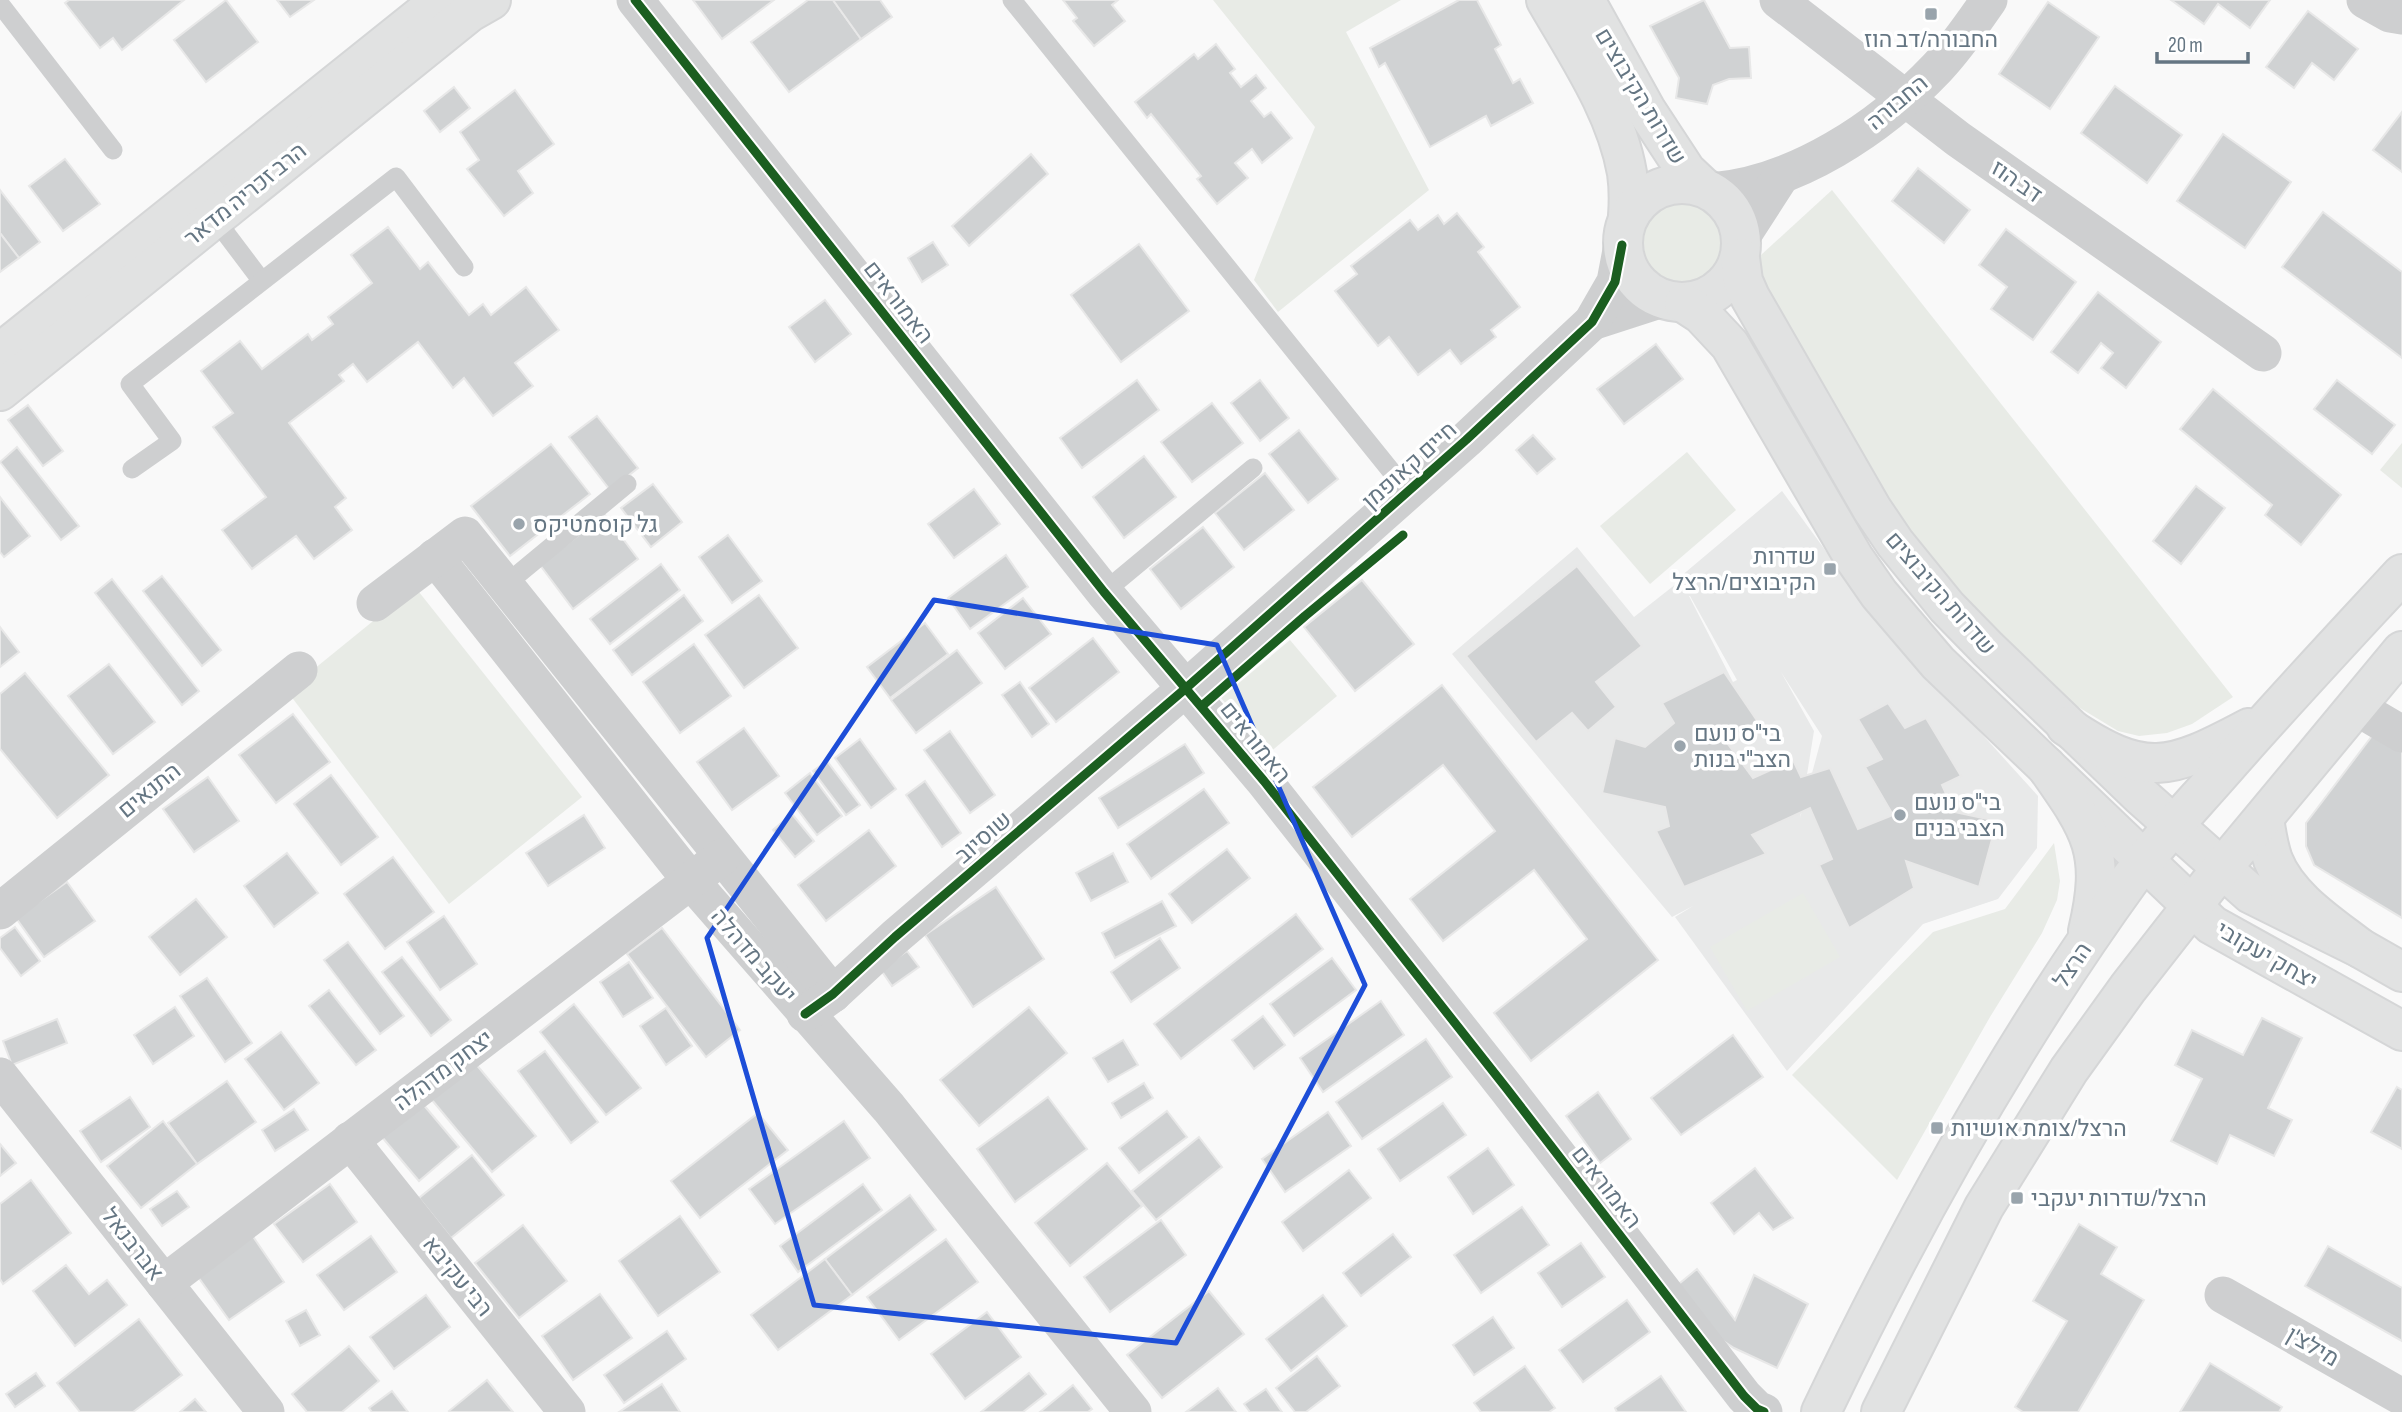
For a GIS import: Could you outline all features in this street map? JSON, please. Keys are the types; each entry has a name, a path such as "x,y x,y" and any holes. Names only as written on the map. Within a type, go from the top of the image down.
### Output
{"street":[{"name":"הרב זכריה מדאר","path":"0,354 441,0"},
{"name":"הרב זכריה מדאר","path":"0,391 470,12 491,0"},
{"name":"האמוראים","path":"635,0 1104,592 1264,781 1491,1068 1744,1396 1764,1412"},
{"name":"שדרות הקיבוצים","path":"1546,0 1613,124 1627,172 1625,231"},
{"name":"שדרות הקיבוצים","path":"1585,0 1646,110 1686,171 1708,189"},
{"name":"דב הוז","path":"1778,0 1958,139 2263,353"},
{"name":"החבורה","path":"1708,189 1764,183 1849,141 1906,98 1938,67 1990,0"},
{"path":"2365,0 2390,14 2402,16"},
{"name":"החבורה","path":"1740,248 1781,176"},
{"path":"1677,183 1708,189 1727,204 1737,220 1740,248 1732,276 1719,290 1703,299 1673,301 1647,291 1634,278 1626,263 1625,231 1648,193 1677,183"},
{"name":"חיים קאופמן","path":"1185,689 1408,492 1592,322 1615,282 1625,231"},
{"name":"שדרות הקיבוצים","path":"1740,248 1743,281 1750,296 1872,509 1895,543 1947,607 2066,726 2221,869"},
{"name":"חיים קאופמן","path":"1592,322 1673,301"},
{"name":"שדרות הקיבוצים","path":"1673,301 1701,314 1730,345 1836,530 1879,594 1938,663 2144,861"},
{"name":"יעקב מדהלה","path":"375,603 465,535 723,858 889,1108 1133,1412"},
{"name":"יעקב מדהלה","path":"435,557 691,881 819,1004"},
{"name":"הרצל","path":"1821,1412 1902,1250 1967,1132 2028,1030 2085,946 2144,861 2175,824 2269,717 2402,574"},
{"path":"1881,1412 1984,1207 2084,1049 2191,906 2402,651"},
{"name":"התנאים","path":"0,911 299,670"},
{"name":"שוסיוב","path":"819,1004 1185,689"},
{"path":"2356,707 2402,734"},
{"path":"2066,726 2116,755 2133,761 2162,764 2206,751 2269,717"},
{"path":"2046,766 2083,819 2094,850 2096,897 2085,946"},
{"path":"2264,818 2274,862 2283,878 2315,913 2360,948"},
{"name":"יצחק מדהלה","path":"164,1283 723,858"},
{"name":"יצחק יעקובי","path":"2144,861 2212,925 2402,1031"},
{"name":"יצחק יעקובי","path":"2221,869 2251,894 2402,972"},
{"name":"אברבנאל","path":"0,1076 266,1412"},
{"name":"רבי עקיבא","path":"350,1140 567,1412"},
{"name":"מילצ'ן","path":"2223,1295 2402,1397"}],"lane":[{"path":"1012,0 1408,492"},
{"path":"0,4 113,150"},
{"path":"132,470 172,441 130,384 396,177 464,267"},
{"path":"215,219 261,280"},
{"path":"1104,592 1253,468"},
{"path":"505,585 627,484"}],"highlighted area":[{"path":"934,600 1217,645 1365,985 1176,1343 814,1305 707,938"}],"shaded area":[{"path":"1213,0 1401,0 1346,32 1429,190 1278,312 1254,280 1315,127"},
{"path":"1832,190 2233,697 2192,724 2167,733 2139,736 2118,731 2075,705 1937,576 1887,508 1758,280 1761,255"},
{"path":"1682,202 1698,205 1711,214 1720,227 1723,243 1720,259 1711,272 1698,281 1682,284 1666,281 1653,272 1644,259 1641,243 1644,227 1653,214 1666,205"},
{"path":"2402,443 2402,488 2380,470"},
{"path":"1687,452 1736,510 1650,584 1600,526"},
{"path":"1782,491 1866,606 2038,796 2037,848 1998,899 1923,924 1787,1071 1675,917 1693,906 1672,917 1452,654 1577,547 1634,617 1681,580 1680,577","holes":["1690,596 1737,680 1733,682","1781,672 1822,736 1800,818 1814,731"]},
{"path":"415,587 582,797 449,904 287,691"},
{"path":"1290,640 1337,696 1268,754 1221,698"},
{"path":"2054,843 2060,881 2057,900 2042,933 1990,1017 1897,1180 1792,1075 1933,932 2005,909"},
{"path":"1803,893 1840,957 1747,1011 1710,947"}],"building":[{"path":"69,0 184,0 122,50 113,38 100,48 65,3"},
{"path":"226,0 258,42 206,82 174,40"},
{"path":"277,0 314,0 290,17"},
{"path":"693,0 774,0 722,39"},
{"path":"808,0 833,0 861,39 789,92 751,42"},
{"path":"833,0 880,0 892,17 861,39"},
{"path":"1063,0 1118,0 1112,5 1125,21 1094,46 1073,21 1077,18"},
{"path":"1459,0 1477,0 1501,45 1495,49 1513,83 1520,79 1533,103 1491,126 1486,116 1430,147 1385,63 1379,67 1370,48"},
{"path":"1704,0 1730,48 1749,47 1751,78 1729,79 1713,85 1707,104 1676,98 1679,78 1650,26"},
{"path":"2171,0 2270,0 2250,28 2218,4 2204,24"},
{"path":"2048,2 2099,37 2050,109 1999,74"},
{"path":"2308,11 2358,49 2334,80 2312,63 2294,88 2266,67"},
{"path":"1216,44 1235,69 1230,73 1241,87 1256,75 1266,88 1251,101 1264,117 1271,112 1292,138 1262,163 1252,149 1235,163 1248,178 1217,204 1197,179 1201,176 1151,114 1147,118 1135,102 1194,54 1198,59"},
{"path":"2115,86 2182,135 2147,183 2081,133"},
{"path":"454,87 470,108 440,132 424,111"},
{"path":"515,90 554,144 518,171 533,193 504,216 467,169 479,160 460,132"},
{"path":"2402,112 2402,172 2373,150"},
{"path":"2223,134 2291,182 2245,248 2177,201"},
{"path":"1031,154 1048,174 969,246 952,226"},
{"path":"65,159 100,204 63,231 29,186"},
{"path":"1918,168 1970,210 1944,243 1892,201"},
{"path":"0,190 40,242 19,258 0,233"},
{"path":"2323,212 2402,272 2402,358 2282,267"},
{"path":"1457,213 1484,247 1478,252 1520,307 1491,330 1496,337 1461,364 1450,350 1418,375 1389,337 1378,346 1335,291 1357,274 1351,266 1410,220 1418,230 1438,215 1444,224"},
{"path":"388,227 420,269 428,262 469,315 483,304 491,315 526,287 559,330 515,363 533,386 493,416 464,378 453,388 418,342 367,382 353,364 339,375 344,381 289,423 346,498 335,507 352,530 314,559 296,536 252,569 222,530 266,497 213,427 233,413 201,371 240,341 262,369 308,334 312,340 333,324 328,317 372,283 351,255"},
{"path":"2006,229 2076,282 2033,340 1991,309 2007,287 1979,265"},
{"path":"0,233 19,258 0,272"},
{"path":"933,242 948,265 922,282 908,258"},
{"path":"1139,244 1189,311 1121,362 1071,295"},
{"path":"2098,292 2161,342 2126,388 2101,368 2113,353 2101,343 2078,373 2051,352"},
{"path":"825,300 851,334 815,362 789,327"},
{"path":"1656,344 1683,379 1624,424 1597,389"},
{"path":"1137,380 1159,410 1082,468 1060,438"},
{"path":"1260,380 1289,418 1260,441 1231,403"},
{"path":"2337,380 2395,425 2372,454 2314,409"},
{"path":"2213,389 2341,495 2301,545 2265,515 2272,505 2180,429"},
{"path":"1212,403 1243,443 1192,482 1161,442"},
{"path":"28,405 63,451 43,466 8,420"},
{"path":"597,416 638,468 610,490 569,437"},
{"path":"1299,430 1338,479 1308,503 1269,454"},
{"path":"1533,435 1555,459 1537,474 1516,450"},
{"path":"551,444 590,494 510,556 471,506"},
{"path":"17,447 79,526 61,540 0,462"},
{"path":"1144,456 1176,497 1124,538 1093,497"},
{"path":"1265,473 1294,510 1244,550 1215,513"},
{"path":"653,484 682,522 651,547 621,508"},
{"path":"2196,486 2225,508 2181,564 2153,541"},
{"path":"974,489 1000,524 954,558 928,524"},
{"path":"0,497 30,536 4,557 0,552"},
{"path":"605,515 638,559 573,609 540,565"},
{"path":"1203,527 1234,567 1181,609 1150,569"},
{"path":"728,535 762,581 732,603 699,557"},
{"path":"1006,555 1028,587 970,629 948,598"},
{"path":"661,564 680,590 610,644 590,619"},
{"path":"1577,566 1642,646 1596,682 1616,707 1588,731 1572,713 1536,742 1466,656"},
{"path":"162,576 221,650 202,666 143,591"},
{"path":"112,579 199,691 182,705 95,593"},
{"path":"1362,580 1414,644 1355,691 1304,627"},
{"path":"684,595 703,621 632,675 613,650"},
{"path":"759,595 798,648 744,688 705,635"},
{"path":"1023,598 1051,634 1005,669 978,633"},
{"path":"925,623 948,654 890,698 867,667"},
{"path":"0,627 19,652 0,667"},
{"path":"1093,638 1119,672 1056,722 1029,688"},
{"path":"694,644 731,696 680,733 643,682"},
{"path":"957,650 982,683 916,733 891,700"},
{"path":"109,664 155,722 113,754 68,696"},
{"path":"1724,672 1758,722 1725,740 1753,778 1793,760 1801,777 1830,768 1858,829 1893,815 1865,767 1882,759 1858,719 1888,703 1905,728 1926,718 1961,776 1942,785 1954,812 1997,821 1979,887 1906,861 1914,888 1849,928 1819,865 1832,859 1810,808 1752,835 1766,854 1684,887 1656,831 1669,826 1665,807 1602,793 1615,738 1645,747 1674,723 1662,703"},
{"path":"25,673 109,775 57,818 0,749 0,694"},
{"path":"1020,682 1049,724 1032,737 1002,695"},
{"path":"1442,685 1658,960 1531,1061 1494,1013 1587,939 1534,870 1443,941 1410,899 1495,831 1443,765 1352,837 1313,787"},
{"path":"293,714 330,762 276,803 239,755"},
{"path":"744,728 779,776 732,810 697,762"},
{"path":"950,731 995,795 970,813 924,750"},
{"path":"2375,732 2402,747 2402,918 2314,865 2306,846 2306,823"},
{"path":"860,739 896,789 871,808 835,758"},
{"path":"1185,744 1204,773 1118,828 1099,798"},
{"path":"827,761 860,805 846,815 813,771"},
{"path":"810,773 842,816 817,835 785,793"},
{"path":"331,775 378,837 341,865 294,804"},
{"path":"208,777 239,821 194,852 163,809"},
{"path":"925,781 961,833 942,847 906,795"},
{"path":"1204,789 1229,823 1151,879 1127,844"},
{"path":"792,814 814,841 795,857 773,830"},
{"path":"584,815 605,848 548,886 526,853"},
{"path":"869,830 896,866 826,921 798,885"},
{"path":"1227,849 1250,878 1192,923 1169,894"},
{"path":"287,853 318,893 274,927 244,886"},
{"path":"1113,853 1128,882 1091,901 1076,873"},
{"path":"393,857 434,912 385,949 344,894"},
{"path":"67,882 95,921 44,957 16,918"},
{"path":"996,887 1044,959 973,1007 925,935"},
{"path":"196,899 227,937 180,975 149,937"},
{"path":"1162,901 1176,926 1115,958 1102,933"},
{"path":"1296,914 1323,949 1181,1059 1154,1024"},
{"path":"444,916 477,964 440,990 407,942"},
{"path":"15,927 40,961 21,976 0,948 0,938"},
{"path":"662,928 740,1030 706,1057 627,954"},
{"path":"1160,938 1180,968 1131,1002 1111,972"},
{"path":"348,942 404,1016 380,1034 324,960"},
{"path":"907,951 919,967 892,986 881,970"},
{"path":"402,957 451,1020 431,1036 382,972"},
{"path":"1332,958 1356,990 1294,1036 1270,1004"},
{"path":"629,962 653,998 623,1017 600,982"},
{"path":"207,978 252,1043 225,1062 180,996"},
{"path":"329,990 376,1050 356,1065 309,1006"},
{"path":"1381,1001 1404,1035 1323,1092 1300,1058"},
{"path":"574,1004 641,1088 606,1115 540,1032"},
{"path":"175,1007 194,1036 153,1064 134,1035"},
{"path":"1029,1007 1067,1053 979,1126 940,1080"},
{"path":"666,1008 692,1046 666,1065 640,1026"},
{"path":"1263,1016 1285,1045 1254,1069 1232,1040"},
{"path":"2262,1018 2302,1038 2268,1108 2292,1120 2274,1156 2230,1135 2217,1164 2171,1141 2202,1079 2175,1065 2192,1030 2243,1055"},
{"path":"57,1019 67,1043 12,1065 3,1041"},
{"path":"281,1032 319,1083 284,1110 245,1059"},
{"path":"1733,1035 1763,1077 1681,1135 1651,1098"},
{"path":"1426,1039 1452,1077 1362,1139 1336,1102"},
{"path":"1123,1040 1138,1065 1108,1082 1093,1058"},
{"path":"545,1051 598,1122 571,1143 518,1071"},
{"path":"475,1063 536,1136 492,1172 432,1100"},
{"path":"227,1081 256,1122 197,1164 168,1123"},
{"path":"1144,1083 1153,1098 1121,1118 1112,1103"},
{"path":"2397,1087 2402,1090 2402,1149 2371,1132"},
{"path":"1598,1092 1631,1139 1600,1163 1566,1116"},
{"path":"130,1097 150,1127 101,1162 80,1131"},
{"path":"1048,1097 1087,1149 1015,1202 977,1149"},
{"path":"422,1103 459,1147 419,1181 382,1137"},
{"path":"1443,1103 1466,1135 1400,1181 1378,1149"},
{"path":"294,1109 308,1130 275,1151 262,1130"},
{"path":"1167,1111 1187,1137 1139,1173 1119,1148"},
{"path":"1328,1112 1351,1146 1285,1192 1262,1159"},
{"path":"758,1113 788,1150 700,1218 671,1181"},
{"path":"163,1121 197,1164 141,1208 107,1166"},
{"path":"844,1121 870,1158 775,1224 749,1189"},
{"path":"1199,1137 1222,1167 1156,1220 1132,1191"},
{"path":"0,1144 16,1163 0,1176"},
{"path":"1488,1148 1514,1185 1473,1214 1448,1177"},
{"path":"472,1155 504,1195 451,1238 419,1198"},
{"path":"1107,1163 1142,1206 1070,1266 1035,1223"},
{"path":"1755,1168 1793,1218 1773,1230 1759,1213 1734,1234 1711,1203"},
{"path":"1349,1170 1371,1198 1303,1251 1282,1222"},
{"path":"31,1180 71,1233 3,1284 0,1279 0,1204"},
{"path":"330,1184 357,1222 303,1262 274,1224"},
{"path":"863,1184 882,1210 798,1272 780,1246"},
{"path":"177,1191 189,1207 162,1226 150,1209"},
{"path":"910,1195 936,1230 852,1295 825,1259"},
{"path":"1522,1207 1549,1245 1481,1293 1454,1255"},
{"path":"680,1216 720,1272 658,1316 619,1261"},
{"path":"1161,1220 1186,1255 1110,1312 1084,1277"},
{"path":"2079,1224 2117,1247 2101,1274 2144,1300 2078,1412 2023,1412 2015,1407 2067,1321 2033,1301"},
{"path":"523,1225 567,1281 519,1318 475,1263"},
{"path":"1393,1234 1411,1257 1361,1296 1343,1273"},
{"path":"252,1235 284,1282 229,1320 196,1274"},
{"path":"371,1236 397,1272 344,1310 317,1275"},
{"path":"946,1239 978,1282 899,1340 867,1297"},
{"path":"1581,1243 1605,1277 1562,1307 1538,1273"},
{"path":"2328,1246 2402,1288 2402,1341 2305,1286"},
{"path":"825,1259 852,1295 778,1350 751,1315"},
{"path":"66,1265 89,1294 107,1280 127,1305 75,1346 33,1291"},
{"path":"1697,1269 1735,1320 1754,1275 1808,1304 1777,1368 1734,1348 1708,1331 1674,1288"},
{"path":"1209,1291 1244,1334 1162,1398 1127,1355"},
{"path":"600,1294 632,1338 573,1380 542,1336"},
{"path":"426,1295 450,1327 394,1369 370,1337"},
{"path":"1323,1295 1347,1326 1291,1371 1266,1339"},
{"path":"1627,1300 1650,1332 1583,1382 1559,1350"},
{"path":"306,1310 320,1335 300,1346 286,1321"},
{"path":"987,1312 1021,1357 965,1399 931,1354"},
{"path":"1493,1317 1514,1348 1474,1375 1453,1345"},
{"path":"139,1319 182,1375 133,1412 80,1412 57,1383"},
{"path":"667,1331 686,1359 624,1403 604,1375"},
{"path":"349,1346 379,1381 342,1412 307,1412 292,1394"},
{"path":"1317,1356 1340,1386 1306,1412 1295,1412 1276,1388"},
{"path":"2210,1363 2282,1407 2279,1412 2180,1412"},
{"path":"1525,1366 1555,1408 1549,1412 1481,1412 1474,1403"},
{"path":"36,1373 45,1386 15,1407 6,1394"},
{"path":"1029,1373 1046,1394 1023,1412 981,1412"},
{"path":"1661,1376 1686,1412 1617,1412 1615,1408"},
{"path":"487,1380 513,1412 449,1411"},
{"path":"662,1384 680,1412 619,1412"},
{"path":"1073,1385 1092,1409 1088,1412 1040,1412"},
{"path":"1218,1388 1236,1412 1186,1412"},
{"path":"1266,1389 1282,1412 1250,1412 1244,1404"},
{"path":"392,1391 408,1412 372,1412 369,1408"},
{"path":"195,1399 206,1412 180,1412"}],"cycle path":[{"path":"635,0 1104,592 1264,781 1744,1396 1764,1412"},
{"path":"805,1014 833,994 895,937 1185,689 1466,440 1592,322 1615,282 1622,245"},
{"path":"1202,706 1403,535"}],"place":[{"name":"החבורה/דב הוז","path":"1931,14"},
{"name":"גל קוסמטיקס","path":"519,524"},
{"name":"שדרות הקיבוצים/הרצל","path":"1830,569"},
{"name":"בי\"ס נועם הצב\"י בנות","path":"1680,746"},
{"name":"בי\"ס נועם הצבי בנים","path":"1900,815"},
{"name":"הרצל/צומת אושיות","path":"1937,1128"},
{"name":"הרצל/שדרות יעקבי","path":"2017,1198"}]}
